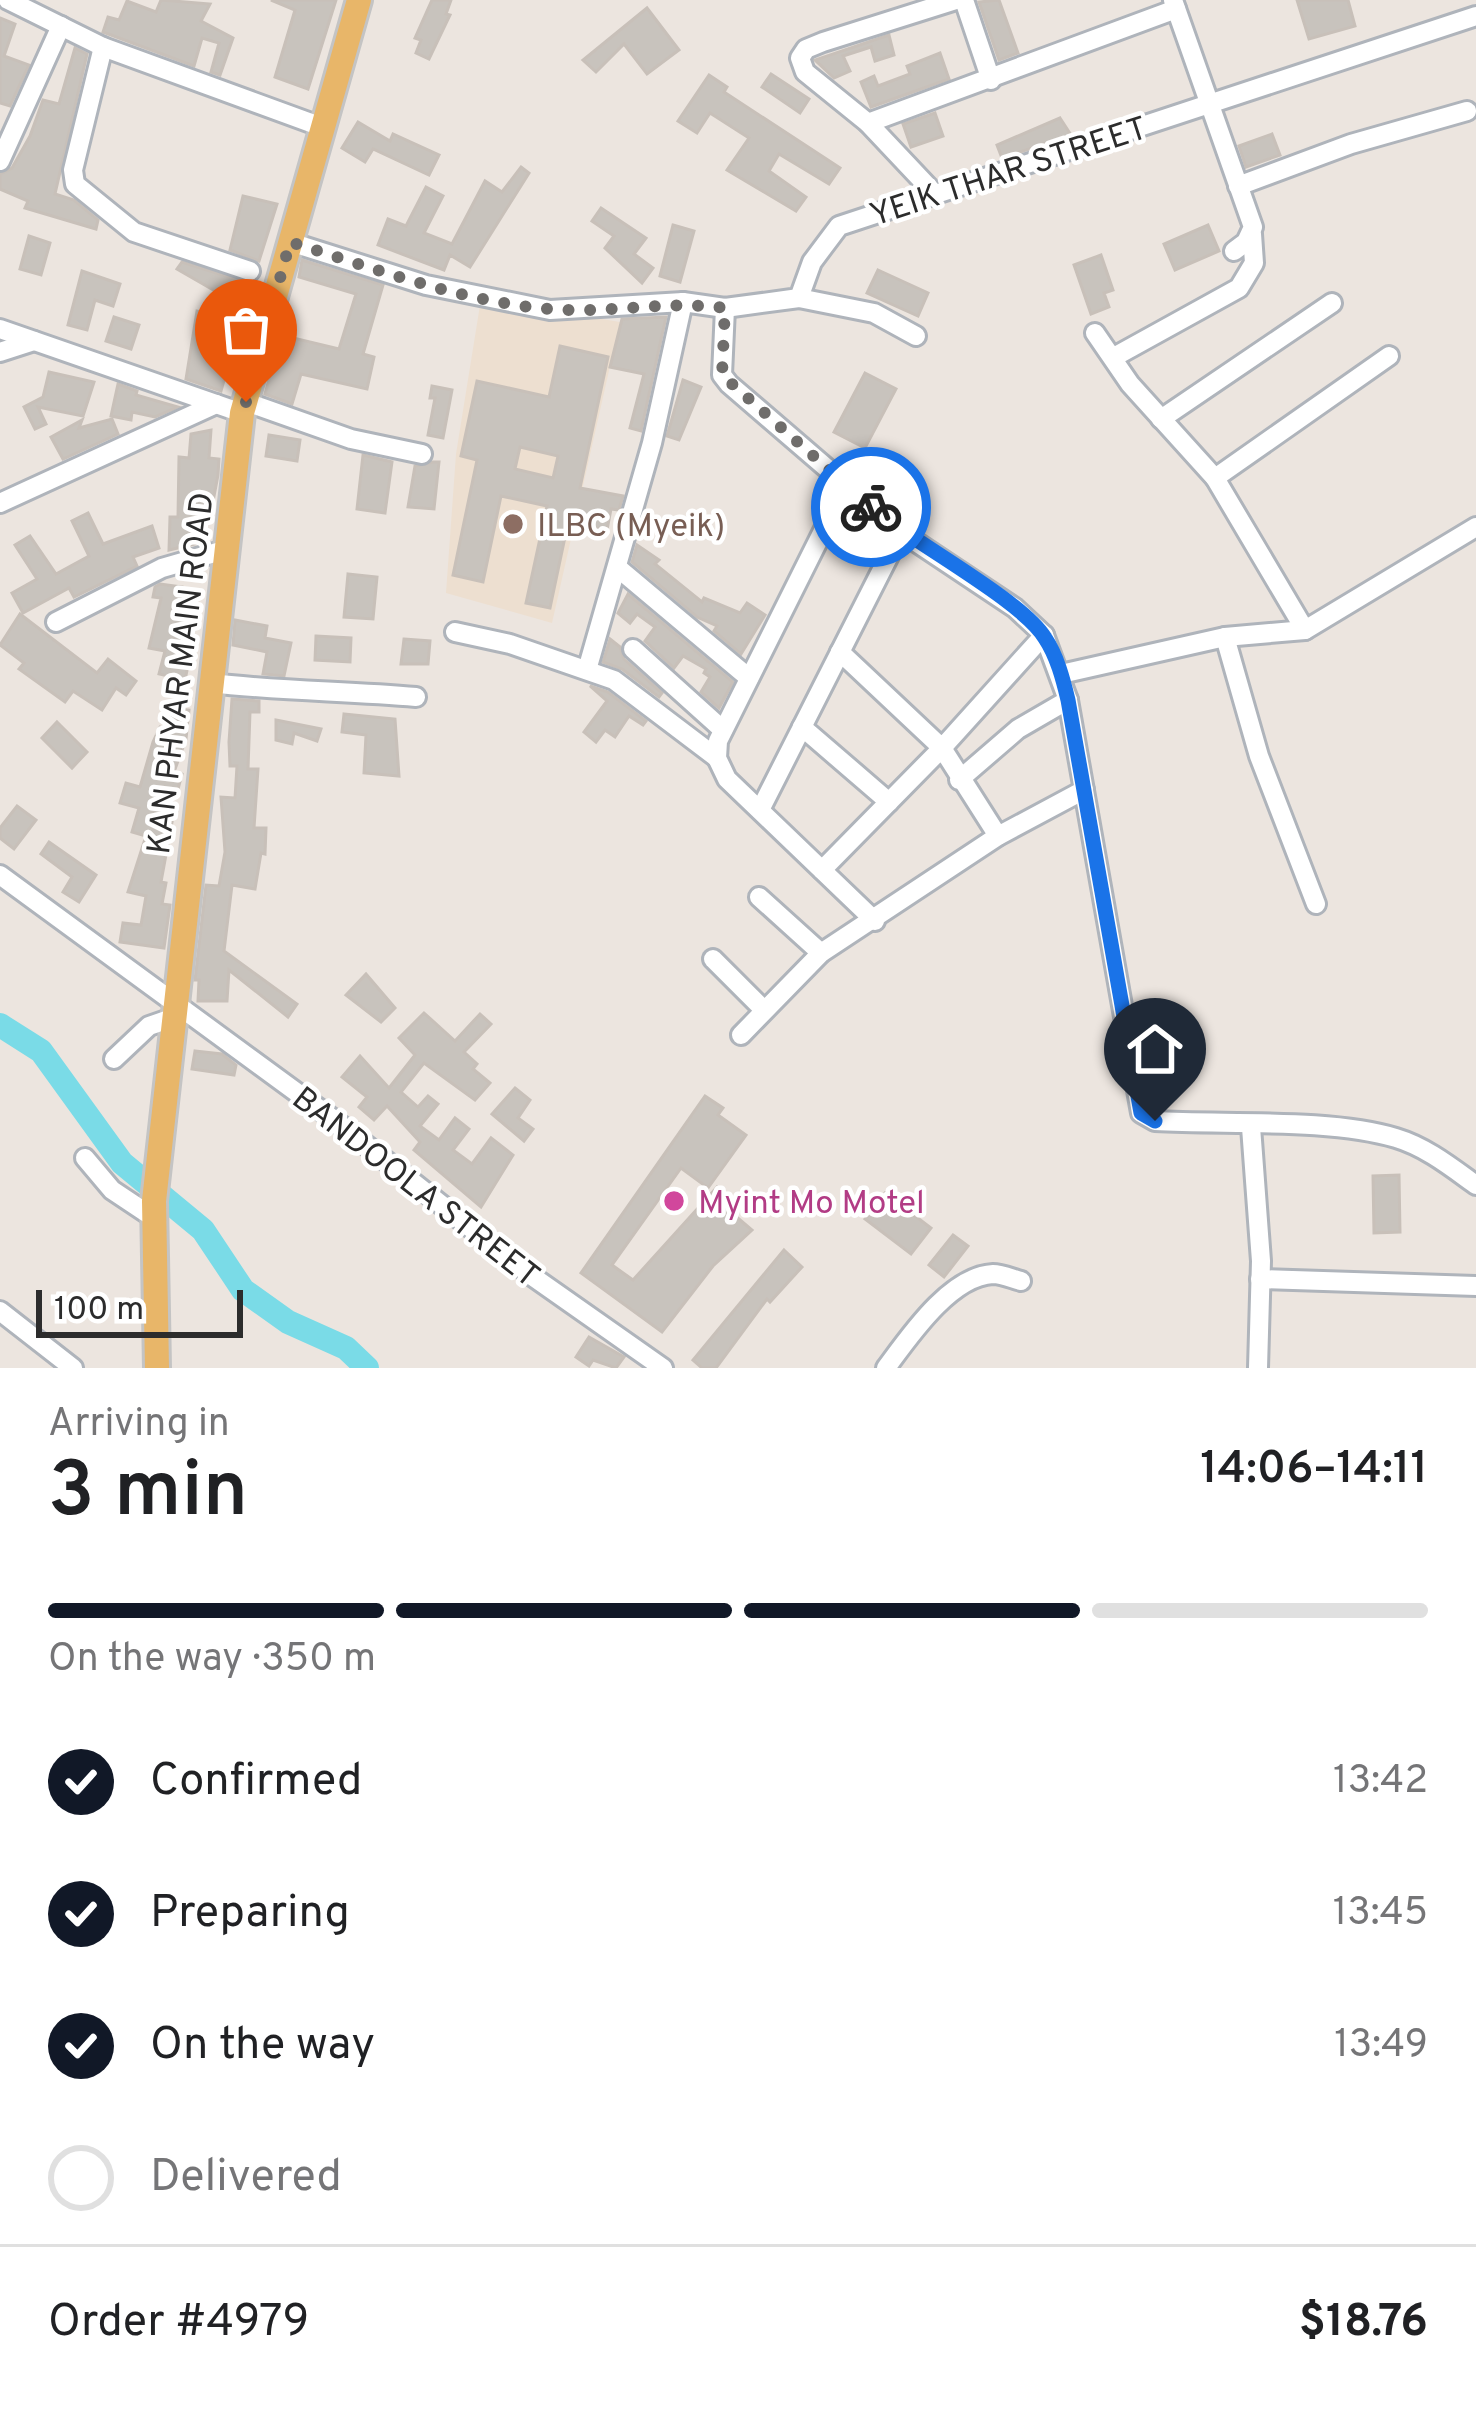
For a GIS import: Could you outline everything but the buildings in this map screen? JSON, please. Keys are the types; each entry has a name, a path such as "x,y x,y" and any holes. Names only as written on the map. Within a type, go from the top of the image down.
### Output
{"main road":[{"name":"KAN PHYAR MAIN ROAD","path":"157,1368 154,1218 173,1009 244,408 359,0"}],"street":[{"path":"8,0 103,47 322,127"},
{"path":"932,193 868,123 805,72 800,58 806,50 960,0 991,80"},
{"path":"868,123 991,80 1174,4 1238,186 1252,234 1254,263 1239,288 1114,357"},
{"name":"YEIK THAR STREET","path":"799,298 812,262 838,226 1476,16"},
{"path":"0,161 62,26"},
{"path":"103,47 73,170 75,184 134,232 250,272"},
{"path":"1238,186 1351,144 1467,111"},
{"path":"1234,251 1252,234"},
{"path":"290,242 426,285 550,310 683,302 725,308 799,298 874,313 916,336"},
{"path":"587,670 652,443 683,302"},
{"path":"1161,419 1332,303"},
{"path":"725,308 722,375 901,532 1015,608 1044,635 1068,700 1141,1113 1155,1121 1392,1136 1420,1147 1476,1185"},
{"path":"0,329 216,404 422,454"},
{"path":"1095,333 1161,419 1215,478 1305,630"},
{"path":"0,352 34,341"},
{"path":"1215,478 1389,356"},
{"path":"0,503 216,404"},
{"path":"717,758 723,730 846,485"},
{"path":"1061,674 1225,637 1305,630 1476,527"},
{"path":"760,811 901,532"},
{"path":"56,622 162,568 228,549"},
{"path":"618,568 749,678"},
{"path":"454,632 587,670 614,680 649,703 717,758 727,779 874,921"},
{"path":"822,870 1044,635"},
{"path":"1225,637 1259,756 1316,904"},
{"path":"633,649 723,730"},
{"path":"840,652 942,748 998,836"},
{"path":"210,682 288,692 315,688 416,697"},
{"path":"959,780 1018,729 1068,700"},
{"path":"802,727 889,802"},
{"path":"741,1036 821,953 998,836 1084,790"},
{"name":"BANDOOLA STREET","path":"0,875 529,1274 663,1368"},
{"path":"758,897 821,953"},
{"path":"712,958 764,1010"},
{"path":"114,1059 173,1009"},
{"path":"1252,1127 1260,1279 1258,1368"},
{"path":"85,1158 112,1190 154,1218"},
{"path":"886,1368 933,1313 972,1280 995,1274 1021,1281"},
{"path":"1260,1279 1476,1286"},
{"path":"0,1312 73,1368"}],"shaded area":[{"name":"ILBC (Myeik)","path":"481,299 620,322 552,623 446,593 456,454"}],"waterway":[{"path":"0,1025 41,1051 122,1163 203,1230 243,1290 288,1322 346,1348 367,1368"}],"way so far":[{"path":"246,402 290,242 426,285 550,310 683,302 725,308 722,375 871,507"}],"place":[{"name":"ILBC (Myeik)","path":"513,524"},
{"name":"Myint Mo Motel","path":"674,1201"}],"route":[{"path":"871,507 1015,608 1044,635 1068,700 1141,1113 1155,1121"}]}
